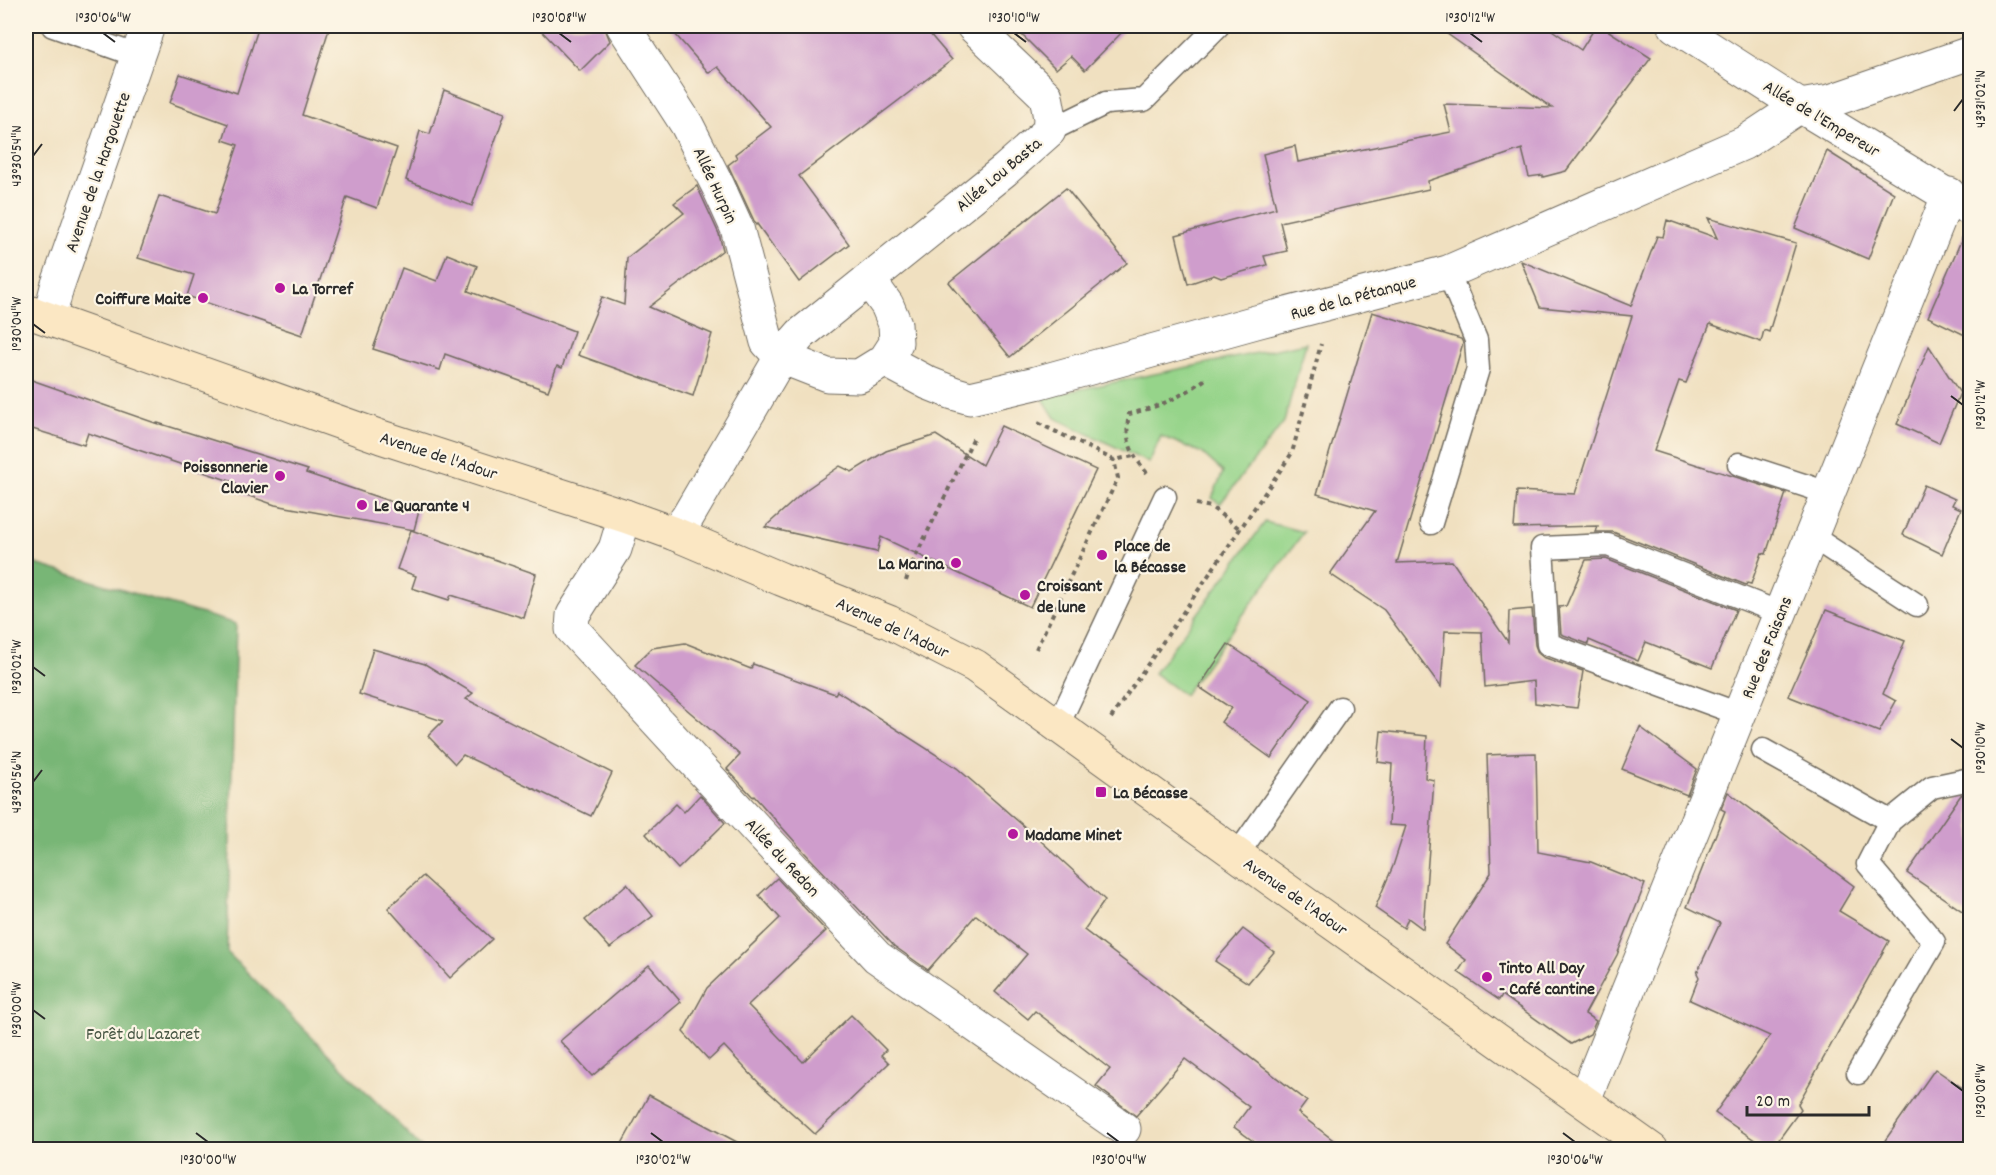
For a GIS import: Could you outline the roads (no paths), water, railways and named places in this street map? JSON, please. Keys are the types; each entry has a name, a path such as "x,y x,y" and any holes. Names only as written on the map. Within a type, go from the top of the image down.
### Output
{"main road":[{"name":"Avenue de l'Adour","path":"37,315 381,437 675,534 889,622 975,666 1652,1149"}],"street":[{"name":"Avenue de la Hargouette","path":"37,315 57,287 148,26"},
{"name":"Allée Hurpin","path":"623,26 687,125 718,186 737,228 767,342 781,357"},
{"name":"Allée Lou Basta","path":"675,534 687,518 781,357 801,334 1005,170 1049,131 1050,118 1046,96 973,26"},
{"name":"Allée de l'Empereur","path":"1675,26 1800,106 1960,201"},
{"path":"1800,106 1830,101 1971,53"},
{"name":"Rue de la Pétanque","path":"885,360 953,393 970,398 1036,383 1448,272 1744,143 1800,106"},
{"name":"Rue des Faisans","path":"1584,1100 1810,536 1960,201"},
{"path":"781,357 827,375 859,376 885,360 896,343 895,324 887,304 868,280"},
{"name":"Allée du Redon","path":"625,516 615,549 573,615 572,628 877,957 1124,1130"}],"lane":[{"path":"53,26 138,56"},
{"path":"1049,131 1106,103 1144,100 1218,26"},
{"path":"1431,523 1478,369 1476,340 1448,272"},
{"path":"1739,464 1828,494"},
{"path":"1058,725 1165,497"},
{"path":"1810,536 1917,605"},
{"path":"1739,714 1548,644 1542,548 1608,545 1780,613"},
{"path":"1237,855 1340,708"},
{"path":"1763,750 1890,821"},
{"path":"1858,1073 1934,942 1868,864 1890,821 1932,787 1971,779"}],"place":[{"name":"La Torref","path":"280,288"},
{"name":"Coiffure Maite","path":"203,298"},
{"name":"Poissonnerie Clavier","path":"280,476"},
{"name":"Le Quarante 4","path":"362,505"},
{"name":"Place de la Bécasse","path":"1102,555"},
{"name":"La Marina","path":"956,563"},
{"name":"Croissant de lune","path":"1025,595"},
{"name":"La Bécasse","path":"1101,792"},
{"name":"Madame Minet","path":"1013,834"},
{"name":"Tinto All Day - Café cantine","path":"1487,977"}],"park label":[{"name":"Forêt du Lazaret","path":"143,1033"}]}
